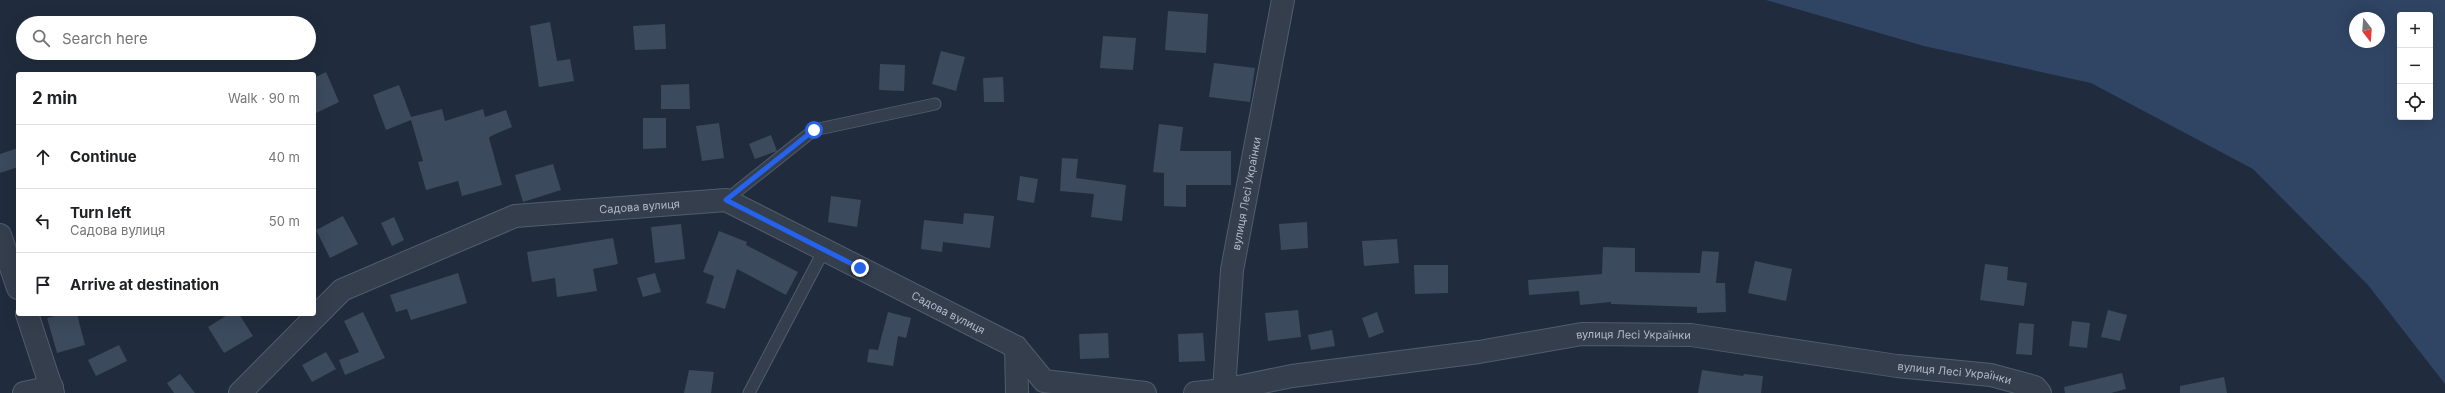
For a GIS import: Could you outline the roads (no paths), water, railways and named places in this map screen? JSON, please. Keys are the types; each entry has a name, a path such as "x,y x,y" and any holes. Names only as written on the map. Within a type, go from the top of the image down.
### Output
{"street":[{"name":"вулиця Лесі Українки","path":"1224,390 1232,270 1283,0"},
{"name":"Садова вулиця","path":"240,393 342,290 515,216 726,200 1016,347"},
{"path":"0,235 16,282"},
{"path":"24,393 53,390 28,316"},
{"name":"вулиця Лесі Українки","path":"1195,393 1224,390 1292,376 1479,352 1582,334 1691,335 1897,366 1992,375 2035,387 2040,393"},
{"path":"1016,347 1017,393"},
{"path":"1016,347 1044,381 1145,393"}],"lane":[{"path":"726,200 814,130 935,104"},
{"path":"749,393 824,250"}],"water":[{"path":"1766,0 2445,0 2445,384 2368,285 2253,169 2091,83 1924,46"}]}
